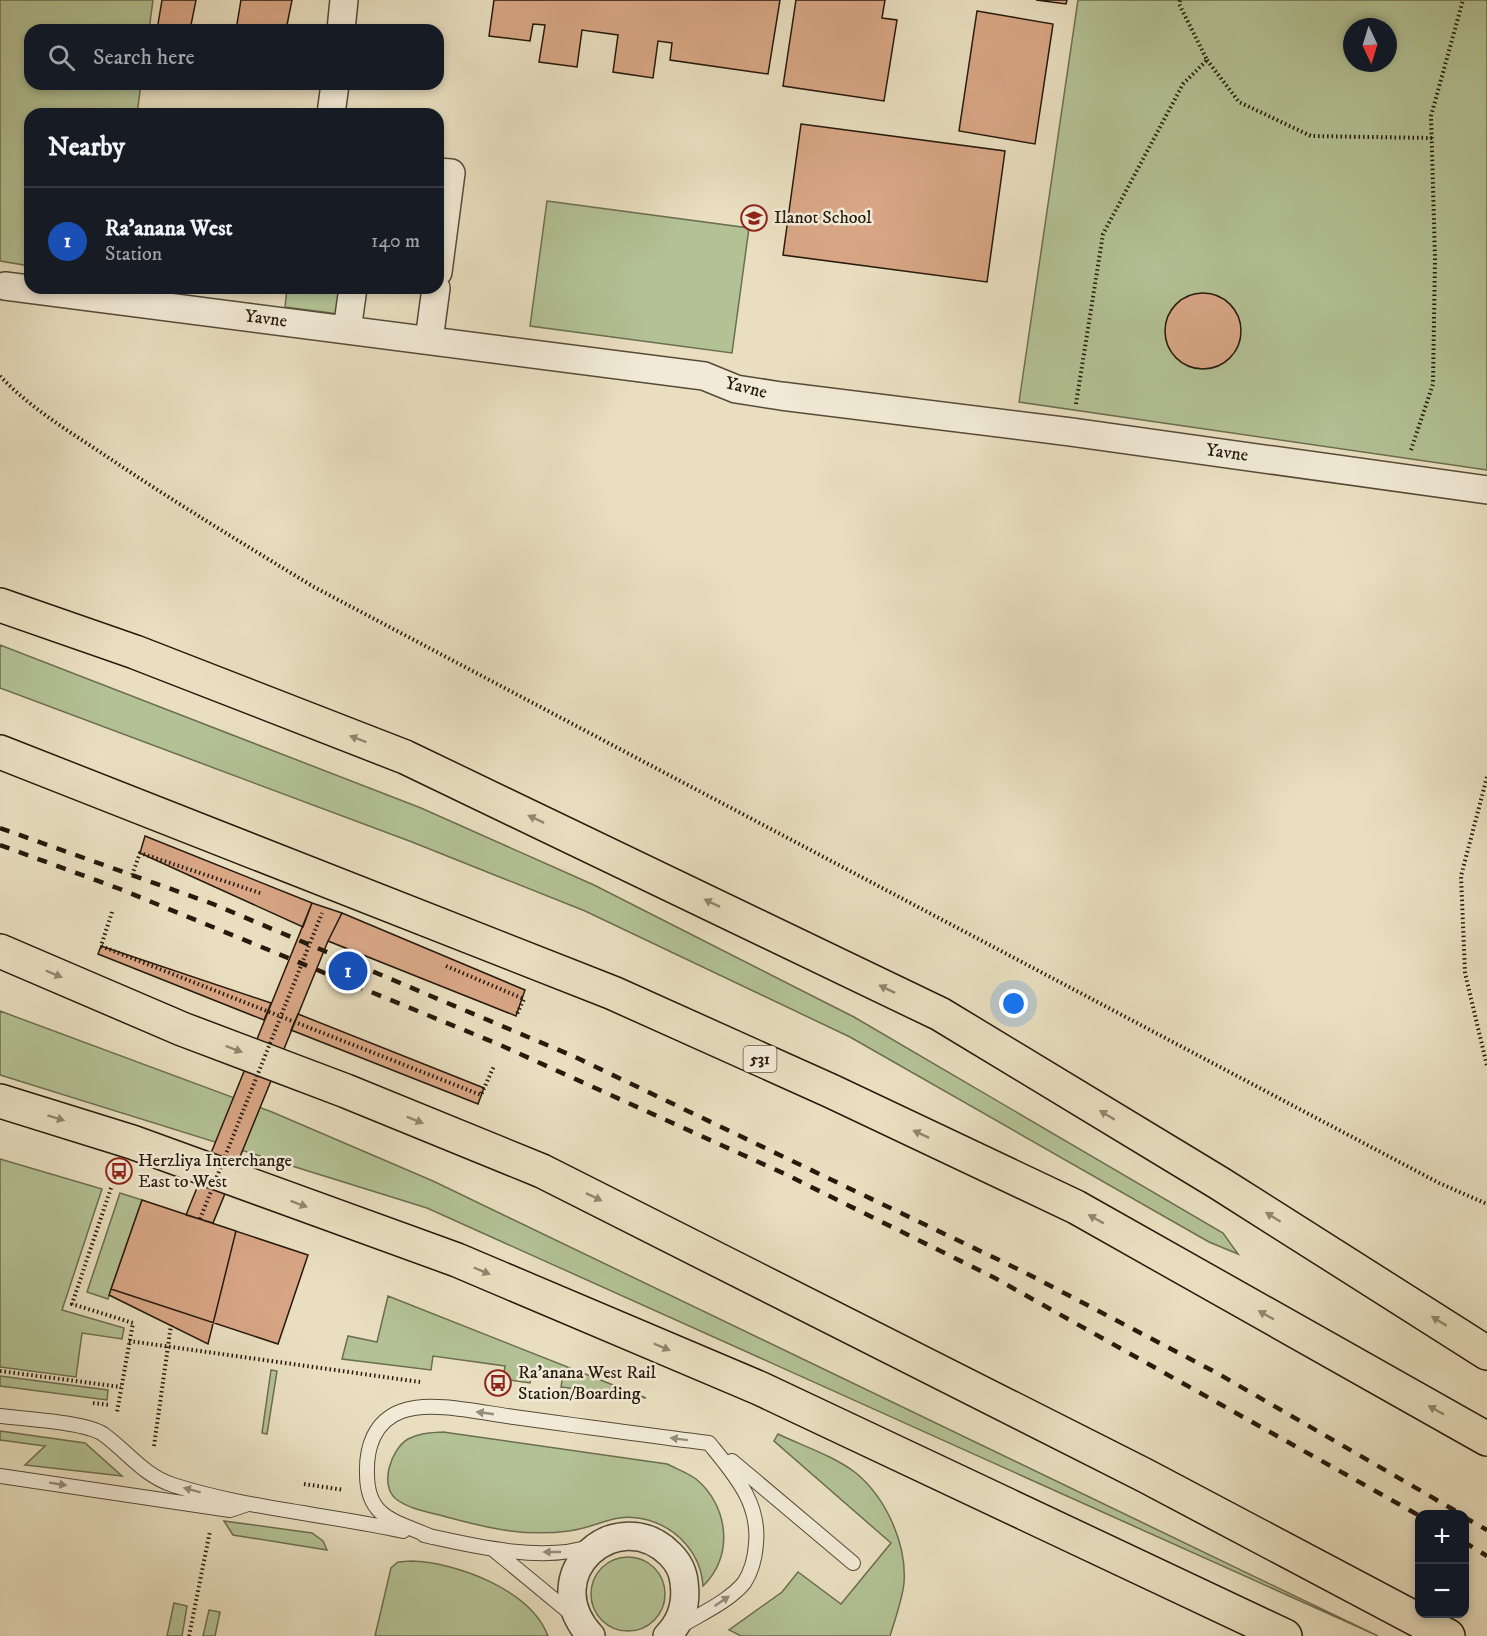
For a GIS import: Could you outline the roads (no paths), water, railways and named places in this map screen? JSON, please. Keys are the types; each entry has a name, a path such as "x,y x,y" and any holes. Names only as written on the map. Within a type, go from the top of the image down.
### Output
{"highway":[{"path":"0,596 44,619"},
{"path":"0,604 405,757 940,1014 1219,1183 1487,1353"},
{"name":"531","path":"0,752 613,993 831,1091 1076,1208 1487,1439"},
{"path":"0,951 182,1029 346,1091 542,1171 755,1276 1125,1465 1448,1636"},
{"path":"0,1101 132,1142 468,1264 759,1388 1285,1636"}],"street":[{"path":"342,24 344,0"},
{"path":"332,108 334,90"},
{"path":"444,172 451,173 444,226"},
{"name":"Yavne","path":"5,286 24,288"},
{"name":"Yavne","path":"67,294 704,376 736,389 781,396 1071,432 1487,490"},
{"path":"348,330 352,294"},
{"path":"429,340 435,294"},
{"path":"583,1629 572,1600 573,1582 579,1564 591,1550 608,1540 626,1536 645,1539 663,1547 676,1560 684,1578 686,1596 682,1615 669,1634"}],"lane":[{"path":"432,1537 393,1520 374,1508 367,1490 367,1458 372,1436 386,1421 401,1412 421,1407 463,1410 709,1443 853,1563"},
{"path":"0,1416 88,1427 102,1433 131,1460 156,1478 190,1490 248,1504 354,1520 494,1550 577,1551 608,1540"},
{"path":"669,1634 729,1596 744,1583 755,1561 757,1533 753,1506 738,1478 709,1443"},
{"path":"0,1476 230,1510 248,1504"},
{"path":"494,1550 540,1585 583,1629"}],"railway":[{"path":"0,828 213,904 573,1056 1024,1272 1217,1373 1454,1510"},
{"path":"0,845 120,889 498,1044 785,1174 993,1277 1415,1513"},
{"path":"1469,1520 1487,1530"},
{"path":"1469,1545 1487,1556"}],"place":[{"name":"Ilanot School","path":"754,218"},
{"name":"Ra'anana West","path":"348,971"},
{"name":"Herzliya Interchange East to West","path":"119,1171"},
{"name":"Ra'anana West Rail Station/Boarding","path":"498,1383"}]}
